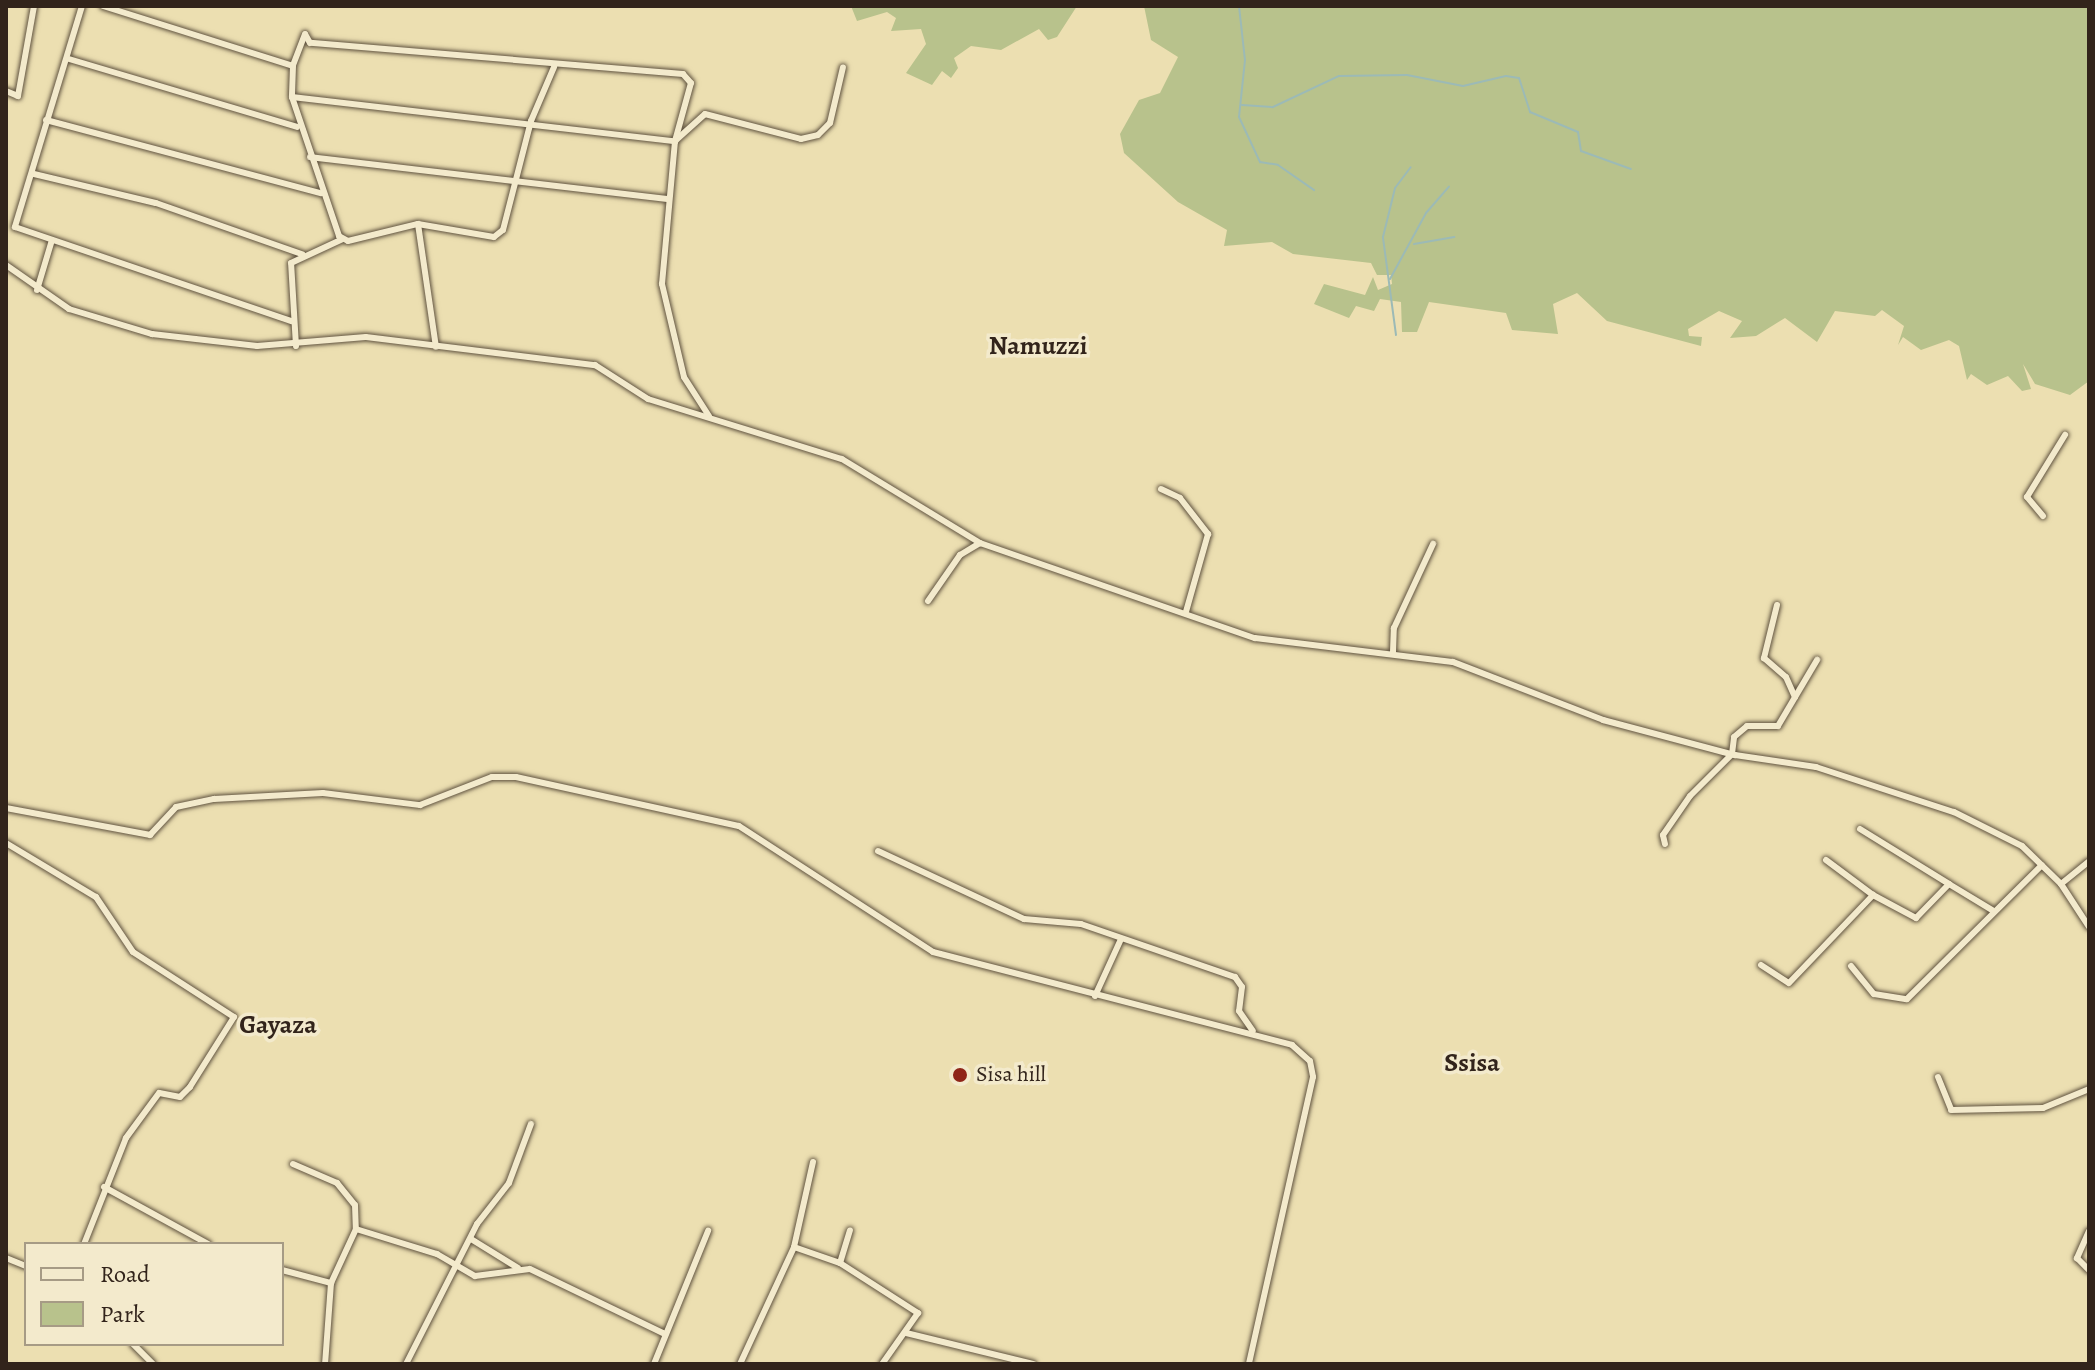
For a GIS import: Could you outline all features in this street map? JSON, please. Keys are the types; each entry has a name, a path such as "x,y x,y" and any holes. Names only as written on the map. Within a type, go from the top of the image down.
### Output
{"street":[{"path":"6,91 18,96 34,6"},
{"path":"82,6 69,59 46,120 34,174 15,227 291,321"},
{"path":"103,6 293,66"},
{"path":"343,239 321,193 297,127 292,97 293,66 305,34 310,43 554,67 686,76 691,83 675,141 669,199 666,310 684,377 709,416"},
{"path":"69,59 297,127"},
{"path":"296,346 291,321 290,268 302,254 343,239 418,224 501,236 531,121 554,67"},
{"path":"292,97 531,121 675,141 705,114 801,139 818,135 830,123 843,67"},
{"path":"46,120 321,193"},
{"path":"310,157 669,199"},
{"path":"34,174 156,203 302,254"},
{"path":"418,224 436,347"},
{"path":"37,290 52,240"},
{"path":"6,265 37,290 127,329 296,346 366,337 588,363 648,399 842,459 980,543 1285,645 1393,652 1453,662 1603,720 1732,754 1816,767 1954,812 2000,830 2042,865 2061,884 2089,927"},
{"path":"2043,516 2028,507 2027,497 2065,435"},
{"path":"1161,489 1180,498 1208,534 1186,612"},
{"path":"928,601 960,555 980,543"},
{"path":"1393,652 1398,618 1433,544"},
{"path":"1777,605 1764,658 1786,677 1795,697"},
{"path":"1665,844 1663,835 1690,796 1732,754 1734,737 1747,726 1778,726 1817,660"},
{"path":"6,808 150,835 176,807 214,799 323,793 420,805 492,777 516,777 739,826 920,946 1095,996 1253,1031 1300,1050 1313,1077 1249,1364"},
{"path":"1860,829 1992,910"},
{"path":"6,843 96,897 133,952 234,1017 185,1093 159,1093 120,1148 85,1242"},
{"path":"878,851 1024,919 1046,916 1235,977 1242,987 1239,1011 1253,1031"},
{"path":"1826,860 1873,895 1916,918 1949,884"},
{"path":"2061,884 2089,861"},
{"path":"1851,966 1874,994 1907,999 1992,910 2042,865"},
{"path":"1761,965 1789,983 1873,895"},
{"path":"1095,996 1121,939"},
{"path":"1938,1077 1951,1110 2043,1108 2089,1089"},
{"path":"406,1364 471,1239 509,1183 531,1124"},
{"path":"740,1364 794,1247 813,1162"},
{"path":"293,1164 342,1186 355,1205 356,1229 331,1283 325,1364"},
{"path":"104,1187 204,1242"},
{"path":"356,1229 478,1277 518,1268"},
{"path":"840,1263 850,1230"},
{"path":"654,1364 694,1255 709,1242 708,1231"},
{"path":"2089,1231 2077,1255 2089,1270"},
{"path":"471,1239 518,1268 554,1277 663,1333"},
{"path":"794,1247 840,1263 918,1313 882,1364"},
{"path":"284,1271 331,1283"},
{"path":"906,1333 1033,1364"},
{"path":"135,1346 153,1364"}],"green space":[{"path":"851,6 1077,6 1057,37 1048,40 1039,29 1001,50 971,46 954,58 958,68 951,78 942,71 932,85 906,73 926,44 921,29 891,31 896,18 887,12 857,21"},
{"path":"1144,6 2089,6 2089,381 2070,395 2035,384 2023,364 2031,389 2022,391 2008,376 1987,385 1971,374 1967,380 1959,346 1949,340 1921,350 1903,337 1898,345 1904,326 1882,310 1875,316 1835,311 1817,342 1785,318 1756,336 1730,338 1742,321 1719,311 1688,329 1689,336 1702,337 1701,346 1607,321 1577,293 1553,304 1558,334 1512,330 1506,313 1429,302 1417,332 1402,332 1401,302 1380,299 1374,311 1356,306 1349,318 1314,304 1324,284 1365,295 1373,277 1378,290 1392,284 1391,275 1377,275 1371,263 1293,254 1272,242 1224,246 1227,230 1178,202 1124,153 1120,134 1139,100 1160,93 1178,57 1151,40"}],"waterway":[{"path":"1239,6 1245,60 1239,117 1260,162 1278,165 1314,190"},
{"path":"1242,105 1273,107 1339,76 1407,75 1463,86 1506,76 1519,78 1530,112 1578,132 1581,151 1631,169"},
{"path":"1396,335 1383,237 1395,188 1411,167"},
{"path":"1390,279 1426,213 1449,187"},
{"path":"1414,244 1454,237"}],"place":[{"name":"Sisa hill","path":"960,1075"}],"district":[{"name":"Namuzzi","path":"1038,346"},
{"name":"Gayaza","path":"278,1025"},
{"name":"Ssisa","path":"1472,1063"}]}
